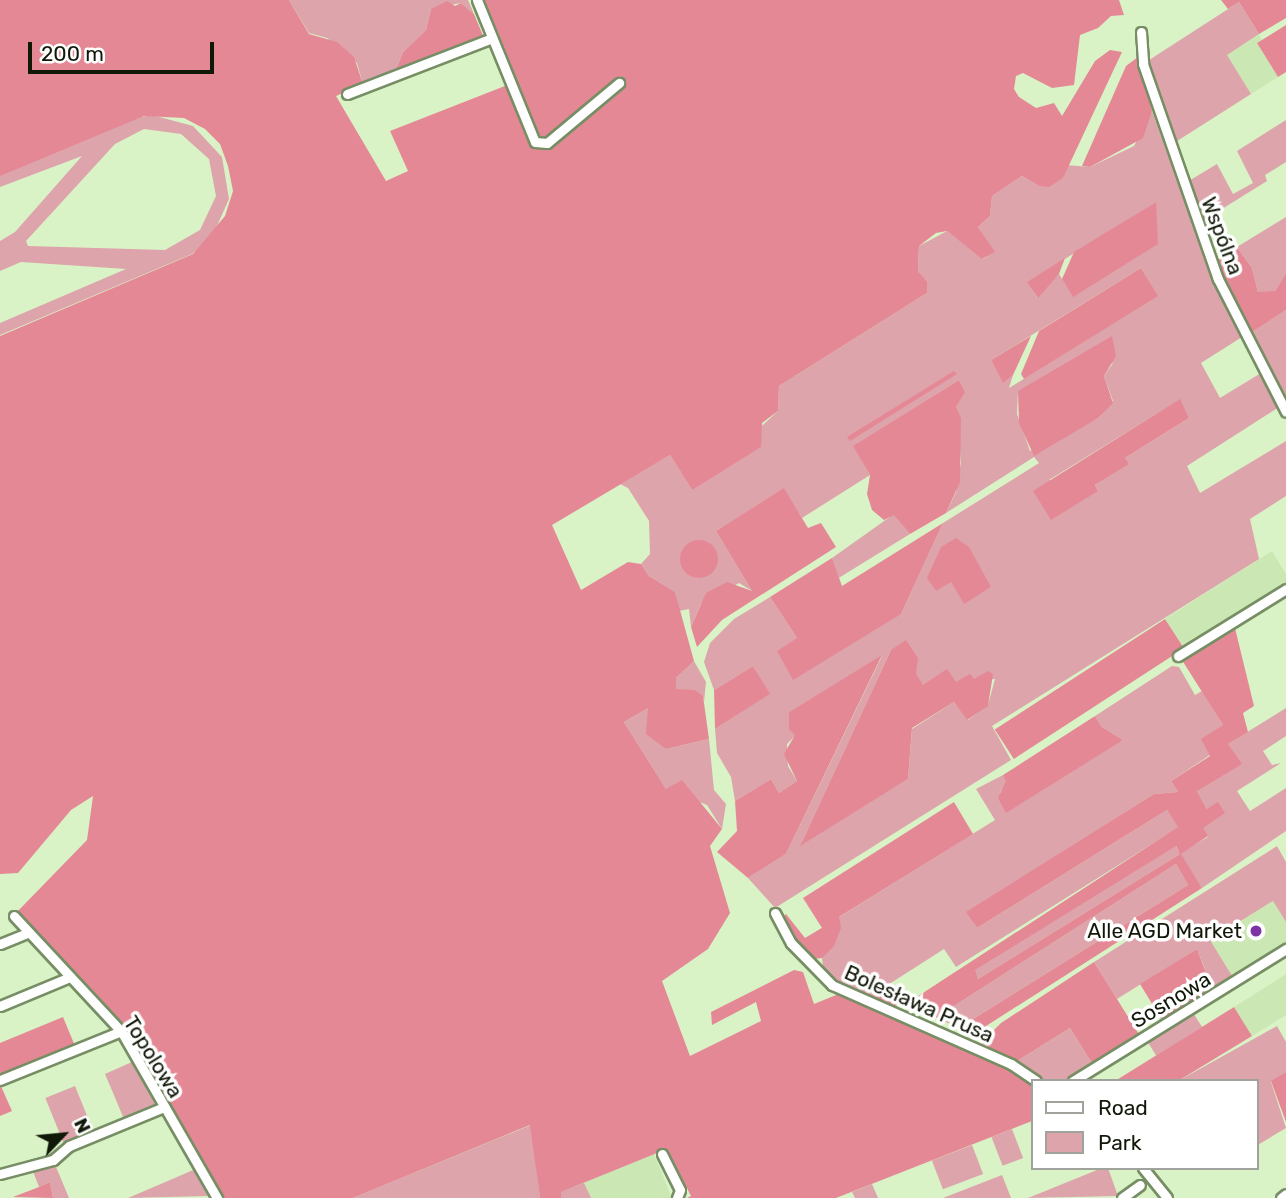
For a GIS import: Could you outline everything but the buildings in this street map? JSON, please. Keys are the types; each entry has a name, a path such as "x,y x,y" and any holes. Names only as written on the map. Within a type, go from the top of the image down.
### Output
{"street":[{"path":"477,0 532,139 547,142 619,83"},
{"name":"Wspólna","path":"1141,32 1143,64 1218,279 1285,407"},
{"path":"347,94 492,38"},
{"path":"1178,656 1286,589"},
{"name":"Bolesława Prusa","path":"775,914 791,943 832,985 1011,1064 1033,1079"},
{"name":"Topolowa","path":"14,916 121,1031 217,1198"},
{"path":"0,944 29,932"},
{"name":"Sosnowa","path":"1076,1079 1286,949"},
{"path":"0,1006 70,977"},
{"path":"0,1080 121,1031"},
{"path":"0,1174 53,1160 69,1146 164,1107"},
{"path":"662,1154 680,1190 677,1198"},
{"path":"1145,1170 1167,1198"},
{"path":"1122,1198 1140,1185"},
{"path":"1281,1198 1286,1195"}],"shaded area":[{"path":"0,0 289,0 309,34 337,42 354,57 363,84 336,96 386,181 408,171 390,131 515,82 481,0 1119,0 1124,15 1111,16 1098,28 1080,35 1074,85 1052,88 1023,73 1016,76 1014,89 1019,97 1036,108 1054,103 1062,116 1095,61 1110,50 1122,52 1063,178 1049,187 1039,186 1022,176 992,196 990,216 978,227 995,252 982,259 947,231 936,233 919,246 918,271 927,281 927,293 779,386 778,411 762,423 761,447 692,490 670,455 552,525 581,590 628,562 641,564 649,576 675,592 694,661 676,678 676,689 695,690 703,696 709,739 666,749 646,734 648,708 624,722 666,789 682,780 722,829 710,846 730,913 708,949 662,981 690,1056 761,1021 756,1002 712,1025 711,1012 794,970 803,972 814,1004 841,993 1006,1065 1030,1081 1030,1122 836,1198 687,1198 691,1196 667,1149 561,1192 561,1198 540,1198 530,1125 353,1198 222,1198 125,1032 16,913 87,840 93,796 71,810 18,873 0,874 0,336 193,254 225,216 233,191 228,166 220,144 205,129 184,118 144,116 0,176"},
{"path":"1221,0 1286,0 1286,18 1259,34 1239,2 1228,9"},
{"path":"447,1 455,6 461,3 474,14 484,38 395,72 403,52 426,30 431,9"},
{"path":"1286,25 1286,72 1278,77 1257,43"},
{"path":"1259,34 1262,40 1257,43 1278,77 1251,94 1226,55"},
{"path":"1138,57 1152,111 1143,138 1090,167 1082,166 1126,66"},
{"path":"1156,202 1158,244 1073,297 1062,279 1074,252"},
{"path":"1237,247 1252,268 1258,292 1275,291 1286,273 1286,310 1251,333 1215,262"},
{"path":"1065,258 1059,274 1038,298 1027,282"},
{"path":"1141,268 1158,296 1024,379 1021,374 1039,331"},
{"path":"1031,336 1013,375 1003,383 991,360"},
{"path":"1112,336 1116,356 1104,376 1113,403 1098,418 1034,456 1019,423 1018,391"},
{"path":"954,371 957,374 850,441 847,437"},
{"path":"959,380 965,392 956,407 961,418 960,482 946,513 910,534 894,515 884,520 872,510 867,494 870,475 853,446"},
{"path":"1180,399 1189,418 1125,458 1129,464 1095,485 1098,491 1051,520 1033,491"},
{"path":"784,488 808,528 821,523 836,547 722,620 697,647 691,627 706,593 727,582 752,591 716,531"},
{"path":"943,523 901,614 793,680 777,651 797,638 770,597 832,558 842,586"},
{"path":"956,538 969,547 991,587 964,604 951,582 936,591 927,578 941,547"},
{"path":"699,540 712,546 718,559 712,572 699,578 686,572 680,559 686,546"},
{"path":"1272,551 1286,574 1286,586 1184,647 1165,619"},
{"path":"1165,619 1184,648 1014,759 995,730"},
{"path":"1234,624 1254,706 1243,713 1248,732 1228,744 1242,764 1197,791 1207,809 1218,802 1225,813 1203,828 1208,836 1181,854 1202,888 972,1035 956,1027 960,1018 970,1021 1188,885 1176,864 954,1006 948,1023 906,1004 1178,827 1167,810 977,928 966,912 1154,794 1178,792 1171,781 1210,756 1201,739 1223,725 1180,657","holes":["1176,846 1180,854 978,979 975,970"]},
{"path":"906,640 918,658 916,674 923,685 947,669 956,682 970,674 974,679 988,671 993,674 988,706 967,720 954,702 912,728 908,779 800,846 891,650"},
{"path":"882,655 786,854 748,878 717,852 737,831 735,801 771,779 779,793 797,781 784,754 795,735 789,729 789,712"},
{"path":"753,666 770,694 715,729 714,690"},
{"path":"1095,716 1102,727 1123,740 1006,813 998,798 1006,781 1003,775"},
{"path":"954,802 973,834 839,917 841,928 834,946 822,958 809,959 781,920 786,914 805,938 822,928 803,898"},
{"name":"Alle AGD Market","path":"1273,901 1286,922 1286,946 1234,979 1210,940"},
{"path":"1197,949 1205,970 1204,996 1163,1022 1140,984"},
{"path":"1094,962 1140,1036 1093,1065 1070,1028 1014,1063 980,1044 1001,1023"},
{"path":"1286,974 1286,1015 1252,1036 1234,1007"},
{"path":"879,990 898,999 898,1004 892,1008 869,997"},
{"path":"1234,1007 1252,1036 1181,1079 1118,1079"},
{"path":"63,1017 75,1046 0,1076 0,1043"},
{"path":"1286,1072 1286,1122 1271,1081"},
{"path":"0,1084 12,1111 0,1116"},
{"path":"654,1154 672,1198 547,1198"},
{"path":"50,1182 53,1198 13,1197 39,1187"}],"green space":[{"path":"289,0 468,0 474,14 461,3 431,9 426,30 403,52 395,72 363,84 357,63 327,38 309,33"},
{"path":"1239,2 1259,34 1227,55 1251,94 1174,143 1146,62"},
{"path":"1152,111 1207,264 1242,337 1201,363 1220,398 1261,373 1279,407 1187,466 1200,493 1286,441 1286,496 1250,519 1259,559 992,726 1011,760 775,908 748,878 786,854 882,656 789,712 796,735 787,744 788,766 797,781 779,793 771,779 735,801 731,777 717,753 715,729 769,694 753,666 714,690 704,662 710,643 734,619 770,597 797,638 901,614 943,523 1039,463 1034,457 946,513 956,492 961,463 956,407 964,392 959,380 854,446 870,475 802,518 784,489 716,531 752,591 739,583 701,604 691,627 689,609 679,611 675,592 649,576 641,564 650,554 649,521 628,488 620,484 670,455 692,490 778,411 779,386 927,293 927,281 918,271 919,246 947,231 983,259 994,252 978,227 990,216 992,196 1022,176 1039,186 1063,178 1066,165 1090,167 1134,146","holes":["1156,202 1073,296 1059,274 1037,297 1028,282","1141,268 1157,296 1009,388 1013,375 1003,382 991,360","1113,363 1104,376 1113,401 1098,418 1030,451 1017,414 1018,391","1179,400 1189,418 1125,458 1128,464 1095,485 1098,491 1049,480","951,581 991,587 964,603","891,650 923,685 995,679 988,705 968,720 954,702 912,729 908,779 801,844"]},
{"path":"152,115 193,126 222,157 229,199 212,237 192,254 0,335 0,323 126,269 21,262 0,271 0,241 15,232 82,156 0,187 0,175 135,118","holes":["144,129 181,134 209,159 216,196 200,230 165,250 28,246 26,241 115,144"]},
{"path":"1286,120 1286,162 1265,175 1267,181 1201,222 1187,182 1217,164 1233,194 1253,183 1237,151"},
{"path":"1286,217 1286,273 1275,291 1264,294 1258,292 1252,268 1237,247"},
{"path":"1286,310 1286,396 1284,396 1251,333"},
{"path":"894,514 910,534 837,579 832,558"},
{"path":"694,661 706,682 704,702 703,696 676,689 676,678"},
{"path":"1172,666 1179,667 1195,695 1202,691 1223,725 1210,755 1171,781 1178,792 1154,794 967,912 977,928 1167,810 1179,827 956,967 944,949 869,997 824,975 822,958 809,959 796,944 995,820 976,789 1003,775 1007,781 1000,793 1123,740 1102,727 1095,716"},
{"path":"648,708 648,725 666,749 709,739 714,790 726,804 722,829 707,805 666,789 624,722"},
{"path":"1286,708 1286,736 1263,751 1272,765 1281,763 1237,791 1250,811 1286,788 1286,831 1202,888 1180,854 978,979 974,970 1175,845 1180,853 1208,837 1202,828 1207,809 1197,791 1228,744"},
{"path":"1277,846 1286,862 1286,922 1273,901 1210,940 1234,979 1204,996 1205,969 1197,949 1117,999 1094,962"},
{"path":"1176,864 1188,885 970,1021 965,1018 956,1027 948,1023 954,1006"},
{"path":"1192,1011 1202,1027 1156,1056 1146,1040"},
{"path":"1277,1026 1286,1042 1286,1072 1271,1082 1286,1128 1258,1145 1258,1079 1182,1079"},
{"path":"1070,1028 1093,1065 1072,1079 1039,1079 1014,1063"},
{"path":"132,1062 156,1106 124,1119 105,1074"},
{"path":"75,1086 94,1132 64,1144 45,1098"},
{"path":"531,1125 540,1198 353,1198"},
{"path":"1012,1129 1023,1158 1003,1166 991,1137"},
{"path":"972,1145 983,1174 943,1189 932,1160"},
{"path":"54,1162 69,1198 53,1198 50,1182 39,1187 31,1166"},
{"path":"193,1170 208,1196 128,1198 177,1177"},
{"path":"1097,1170 1109,1170 1118,1196 1028,1198"},
{"path":"1002,1175 1011,1198 943,1198"},
{"path":"584,1183 591,1198 561,1198 560,1192"},
{"path":"872,1184 878,1198 855,1198 852,1192"}],"place":[{"name":"Alle AGD Market","path":"1256,931"}]}
